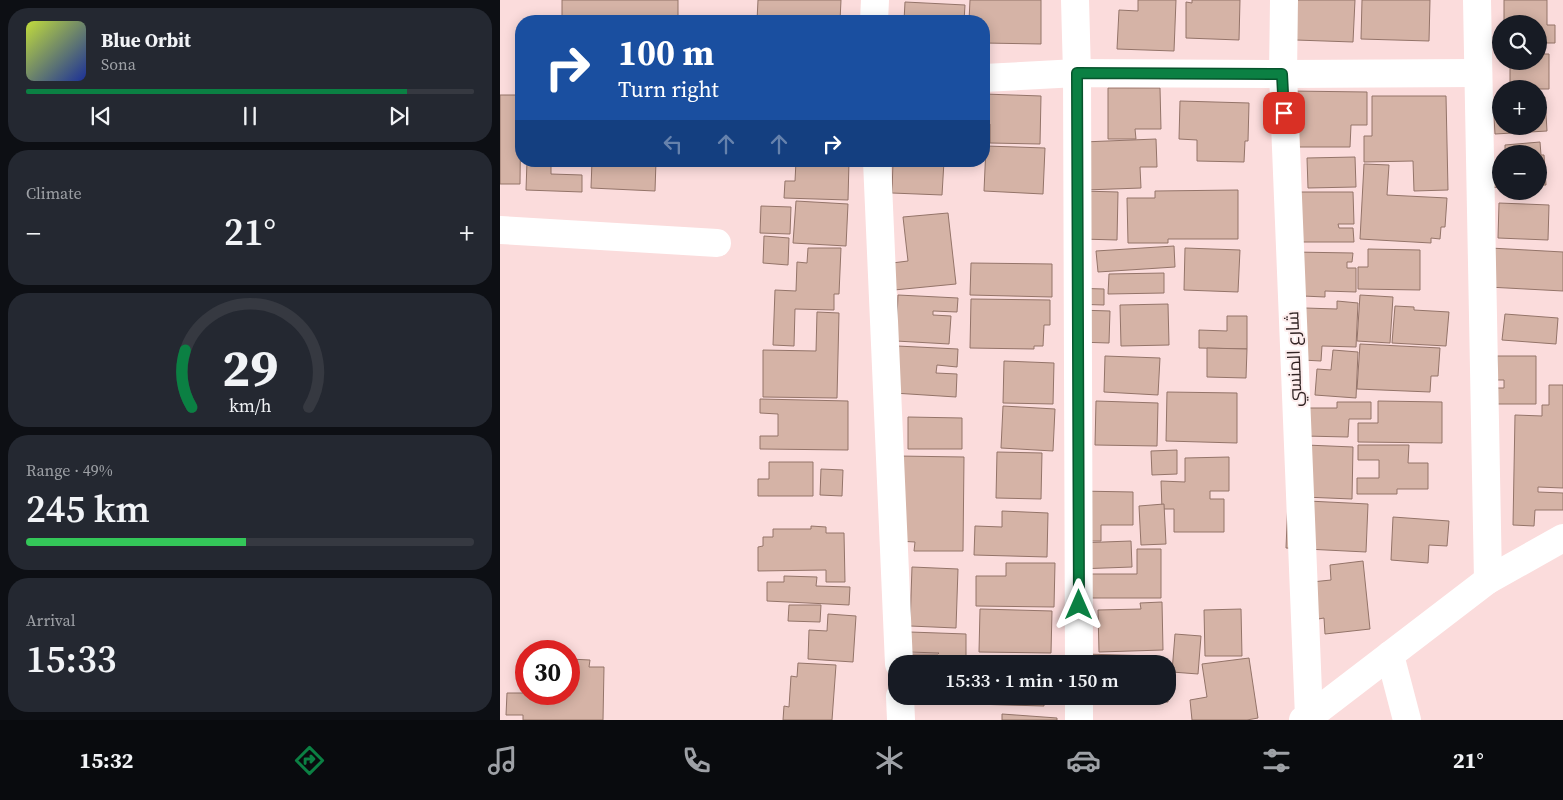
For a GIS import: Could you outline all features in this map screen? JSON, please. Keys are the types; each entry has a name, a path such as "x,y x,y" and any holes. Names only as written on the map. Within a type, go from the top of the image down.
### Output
{"street":[{"path":"874,15 875,0"},
{"path":"1075,0 1077,73 1079,655"},
{"name":"شارع المنسي","path":"1284,0 1282,74 1306,719"},
{"path":"1477,0 1488,580"},
{"path":"990,78 1077,73 1478,73"},
{"path":"877,167 899,655"},
{"path":"500,230 717,244"},
{"path":"1306,719 1488,580 1563,538"},
{"path":"1390,655 1407,720"},
{"path":"900,705 901,720"},
{"path":"1079,705 1079,720"}],"building":[{"path":"562,0 678,0 678,15 562,15"},
{"path":"758,0 841,0 840,15 757,15"},
{"path":"970,0 1041,0 1041,44 990,43 990,15 969,15"},
{"path":"1138,0 1176,0 1174,51 1117,49 1119,10 1138,11"},
{"path":"1192,0 1240,0 1239,40 1186,38 1186,2 1192,3"},
{"path":"1297,0 1355,0 1353,42 1296,40"},
{"path":"1362,0 1430,0 1429,41 1361,39"},
{"path":"1504,0 1547,0 1547,15 1504,15"},
{"path":"905,2 965,5 964,15 904,15"},
{"path":"1547,25 1555,25 1555,43 1547,43"},
{"path":"1547,54 1549,54 1549,89 1547,89 1547,80 1510,80 1510,70 1547,70"},
{"path":"1108,88 1160,88 1161,129 1135,129 1136,139 1108,139"},
{"path":"1290,91 1367,92 1367,125 1351,125 1350,147 1290,147"},
{"path":"990,94 1041,96 1040,144 990,143"},
{"path":"500,95 515,95 515,167 520,167 520,184 500,184"},
{"path":"1372,96 1446,96 1448,190 1414,191 1413,161 1364,162 1364,136 1372,136"},
{"path":"1180,101 1249,103 1248,141 1245,141 1244,162 1197,161 1197,140 1179,139"},
{"path":"1156,139 1157,167 1140,167 1141,188 1085,190 1083,142"},
{"path":"1540,142 1540,145 1505,145"},
{"path":"990,146 1045,148 1043,194 984,191 985,167 990,167"},
{"path":"1355,157 1356,187 1308,188 1307,158"},
{"path":"1364,164 1389,165 1387,195 1447,198 1445,227 1441,227 1440,239 1431,238 1431,243 1360,239"},
{"path":"1492,165 1492,187 1482,188 1481,166"},
{"path":"527,167 551,167 551,174 582,175 582,192 526,190"},
{"path":"592,167 656,167 655,191 591,188"},
{"path":"796,167 849,167 848,200 784,198 785,181 795,181"},
{"path":"893,167 944,167 942,195 892,193"},
{"path":"1238,190 1238,239 1168,239 1168,243 1128,243 1127,198 1155,198 1155,191"},
{"path":"1082,191 1118,192 1117,240 1081,239"},
{"path":"1280,192 1353,192 1354,224 1338,224 1339,228 1353,228 1354,242 1297,242"},
{"path":"796,201 848,204 846,246 793,243"},
{"path":"1499,203 1549,205 1548,240 1498,238"},
{"path":"761,206 791,207 790,234 760,233"},
{"path":"948,213 956,284 894,290 892,263 908,261 903,217"},
{"path":"764,236 789,238 788,265 763,263"},
{"path":"1174,246 1175,267 1098,272 1096,251"},
{"path":"808,248 841,248 839,294 834,294 834,310 795,309 794,346 773,345 775,290 796,291 797,262 807,263"},
{"path":"1185,248 1240,250 1238,292 1184,290"},
{"path":"1490,248 1563,252 1563,291 1488,287"},
{"path":"1368,249 1420,250 1420,290 1358,289 1358,267 1368,267"},
{"path":"1293,252 1353,253 1352,262 1347,262 1347,268 1356,268 1356,292 1325,291 1325,297 1303,296"},
{"path":"971,263 1052,264 1052,297 970,295"},
{"path":"1164,273 1164,293 1108,294 1109,274"},
{"path":"1071,288 1104,289 1104,305 1071,304"},
{"path":"898,295 958,298 957,312 933,311 933,315 951,316 949,344 896,341"},
{"path":"1360,295 1393,297 1390,343 1357,341"},
{"path":"971,299 1050,300 1050,325 1044,325 1043,346 1034,346 1034,349 970,348"},
{"path":"1337,301 1358,303 1356,347 1322,346 1321,361 1302,360 1305,308 1337,309"},
{"path":"1168,304 1169,345 1121,346 1120,305"},
{"path":"1395,306 1414,307 1414,310 1449,312 1446,346 1392,343"},
{"path":"1078,310 1110,311 1109,343 1077,342"},
{"path":"817,312 839,313 837,398 763,397 763,350 816,351"},
{"path":"1505,314 1558,318 1556,344 1502,340"},
{"path":"1227,316 1247,316 1247,349 1199,348 1199,330 1227,331"},
{"path":"1360,344 1440,348 1438,376 1431,376 1430,392 1357,389"},
{"path":"897,346 958,349 957,367 937,365 936,373 957,374 956,397 878,392"},
{"path":"1207,348 1247,349 1246,378 1207,377"},
{"path":"1333,350 1358,352 1356,398 1315,395 1317,369 1331,370"},
{"path":"1105,356 1160,358 1158,395 1104,392"},
{"path":"1497,356 1536,356 1536,404 1496,404 1496,388 1504,388 1504,380 1497,380"},
{"path":"1004,361 1054,363 1053,404 1003,403"},
{"path":"1549,385 1563,385 1563,488 1538,487 1538,492 1563,493 1563,510 1535,510 1534,526 1513,525 1515,415 1542,416 1542,405 1549,405"},
{"path":"1167,392 1237,393 1237,443 1166,441"},
{"path":"760,399 848,401 848,450 760,449 760,436 778,436 778,414 760,413"},
{"path":"1096,401 1158,403 1157,446 1095,445"},
{"path":"1378,401 1442,402 1442,443 1358,442 1358,423 1378,423"},
{"path":"1337,402 1371,402 1371,419 1349,419 1348,437 1304,436 1304,408 1337,408"},
{"path":"1003,406 1055,409 1053,451 1001,448"},
{"path":"908,417 962,418 962,449 908,449"},
{"path":"1306,445 1353,447 1352,499 1304,497"},
{"path":"1358,445 1409,445 1408,463 1428,463 1428,489 1397,489 1397,494 1357,494 1357,478 1379,478 1379,460 1358,460"},
{"path":"1177,450 1177,474 1152,475 1151,451"},
{"path":"997,452 1042,453 1041,499 996,498"},
{"path":"898,456 964,457 963,551 914,551 915,542 897,541"},
{"path":"1229,457 1229,491 1210,491 1210,499 1224,499 1224,532 1174,532 1174,509 1162,509 1161,481 1185,482 1185,458"},
{"path":"769,462 813,462 813,496 758,496 758,479 769,479"},
{"path":"821,469 843,470 842,496 820,495"},
{"path":"1078,491 1133,492 1133,525 1101,525 1101,541 1078,541"},
{"path":"1288,500 1368,504 1366,552 1286,548"},
{"path":"1164,504 1166,544 1141,545 1139,506"},
{"path":"1002,511 1048,513 1047,557 974,555 975,526 1002,527"},
{"path":"1393,517 1449,521 1447,546 1429,545 1428,563 1391,560"},
{"path":"811,526 826,527 826,533 844,533 845,582 826,582 826,570 758,571 758,547 763,546 763,537 773,537 773,529 811,529"},
{"path":"1131,541 1132,567 1077,569 1076,543"},
{"path":"1137,549 1161,549 1161,598 1090,598 1090,574 1137,574"},
{"path":"1363,561 1370,629 1325,634 1324,618 1306,621 1302,583 1331,580 1330,565"},
{"path":"1006,563 1055,563 1054,607 976,606 976,576 1006,576"},
{"path":"912,567 958,569 956,628 910,626"},
{"path":"784,576 817,577 816,586 850,587 849,605 767,601 767,582 784,582"},
{"path":"1162,602 1163,650 1099,652 1098,610 1141,609 1140,603"},
{"path":"789,605 821,605 820,622 788,621"},
{"path":"980,609 1052,611 1051,653 979,652"},
{"path":"1241,609 1242,656 1205,656 1204,610"},
{"path":"828,614 856,616 853,662 808,659 809,630 827,631"},
{"path":"910,632 966,634 966,655 903,655 939,653 909,652"},
{"path":"1175,634 1201,636 1198,674 1176,672 1176,655 1173,655"},
{"path":"1084,654 1119,655 1084,655"},
{"path":"1249,658 1258,718 1247,720 1192,720 1190,700 1207,697 1202,664"},
{"path":"580,660 590,660 589,667 604,667 603,720 523,720 523,715 506,715 507,693 515,693 515,705 580,705"},
{"path":"798,663 836,665 832,720 783,720 784,706 789,707 791,676 797,677"},
{"path":"1008,705 1044,705 1044,706"},
{"path":"1002,714 1057,718 1057,720 1002,720"}],"route":[{"path":"1079,605 1077,73 1282,74 1284,113"}]}
